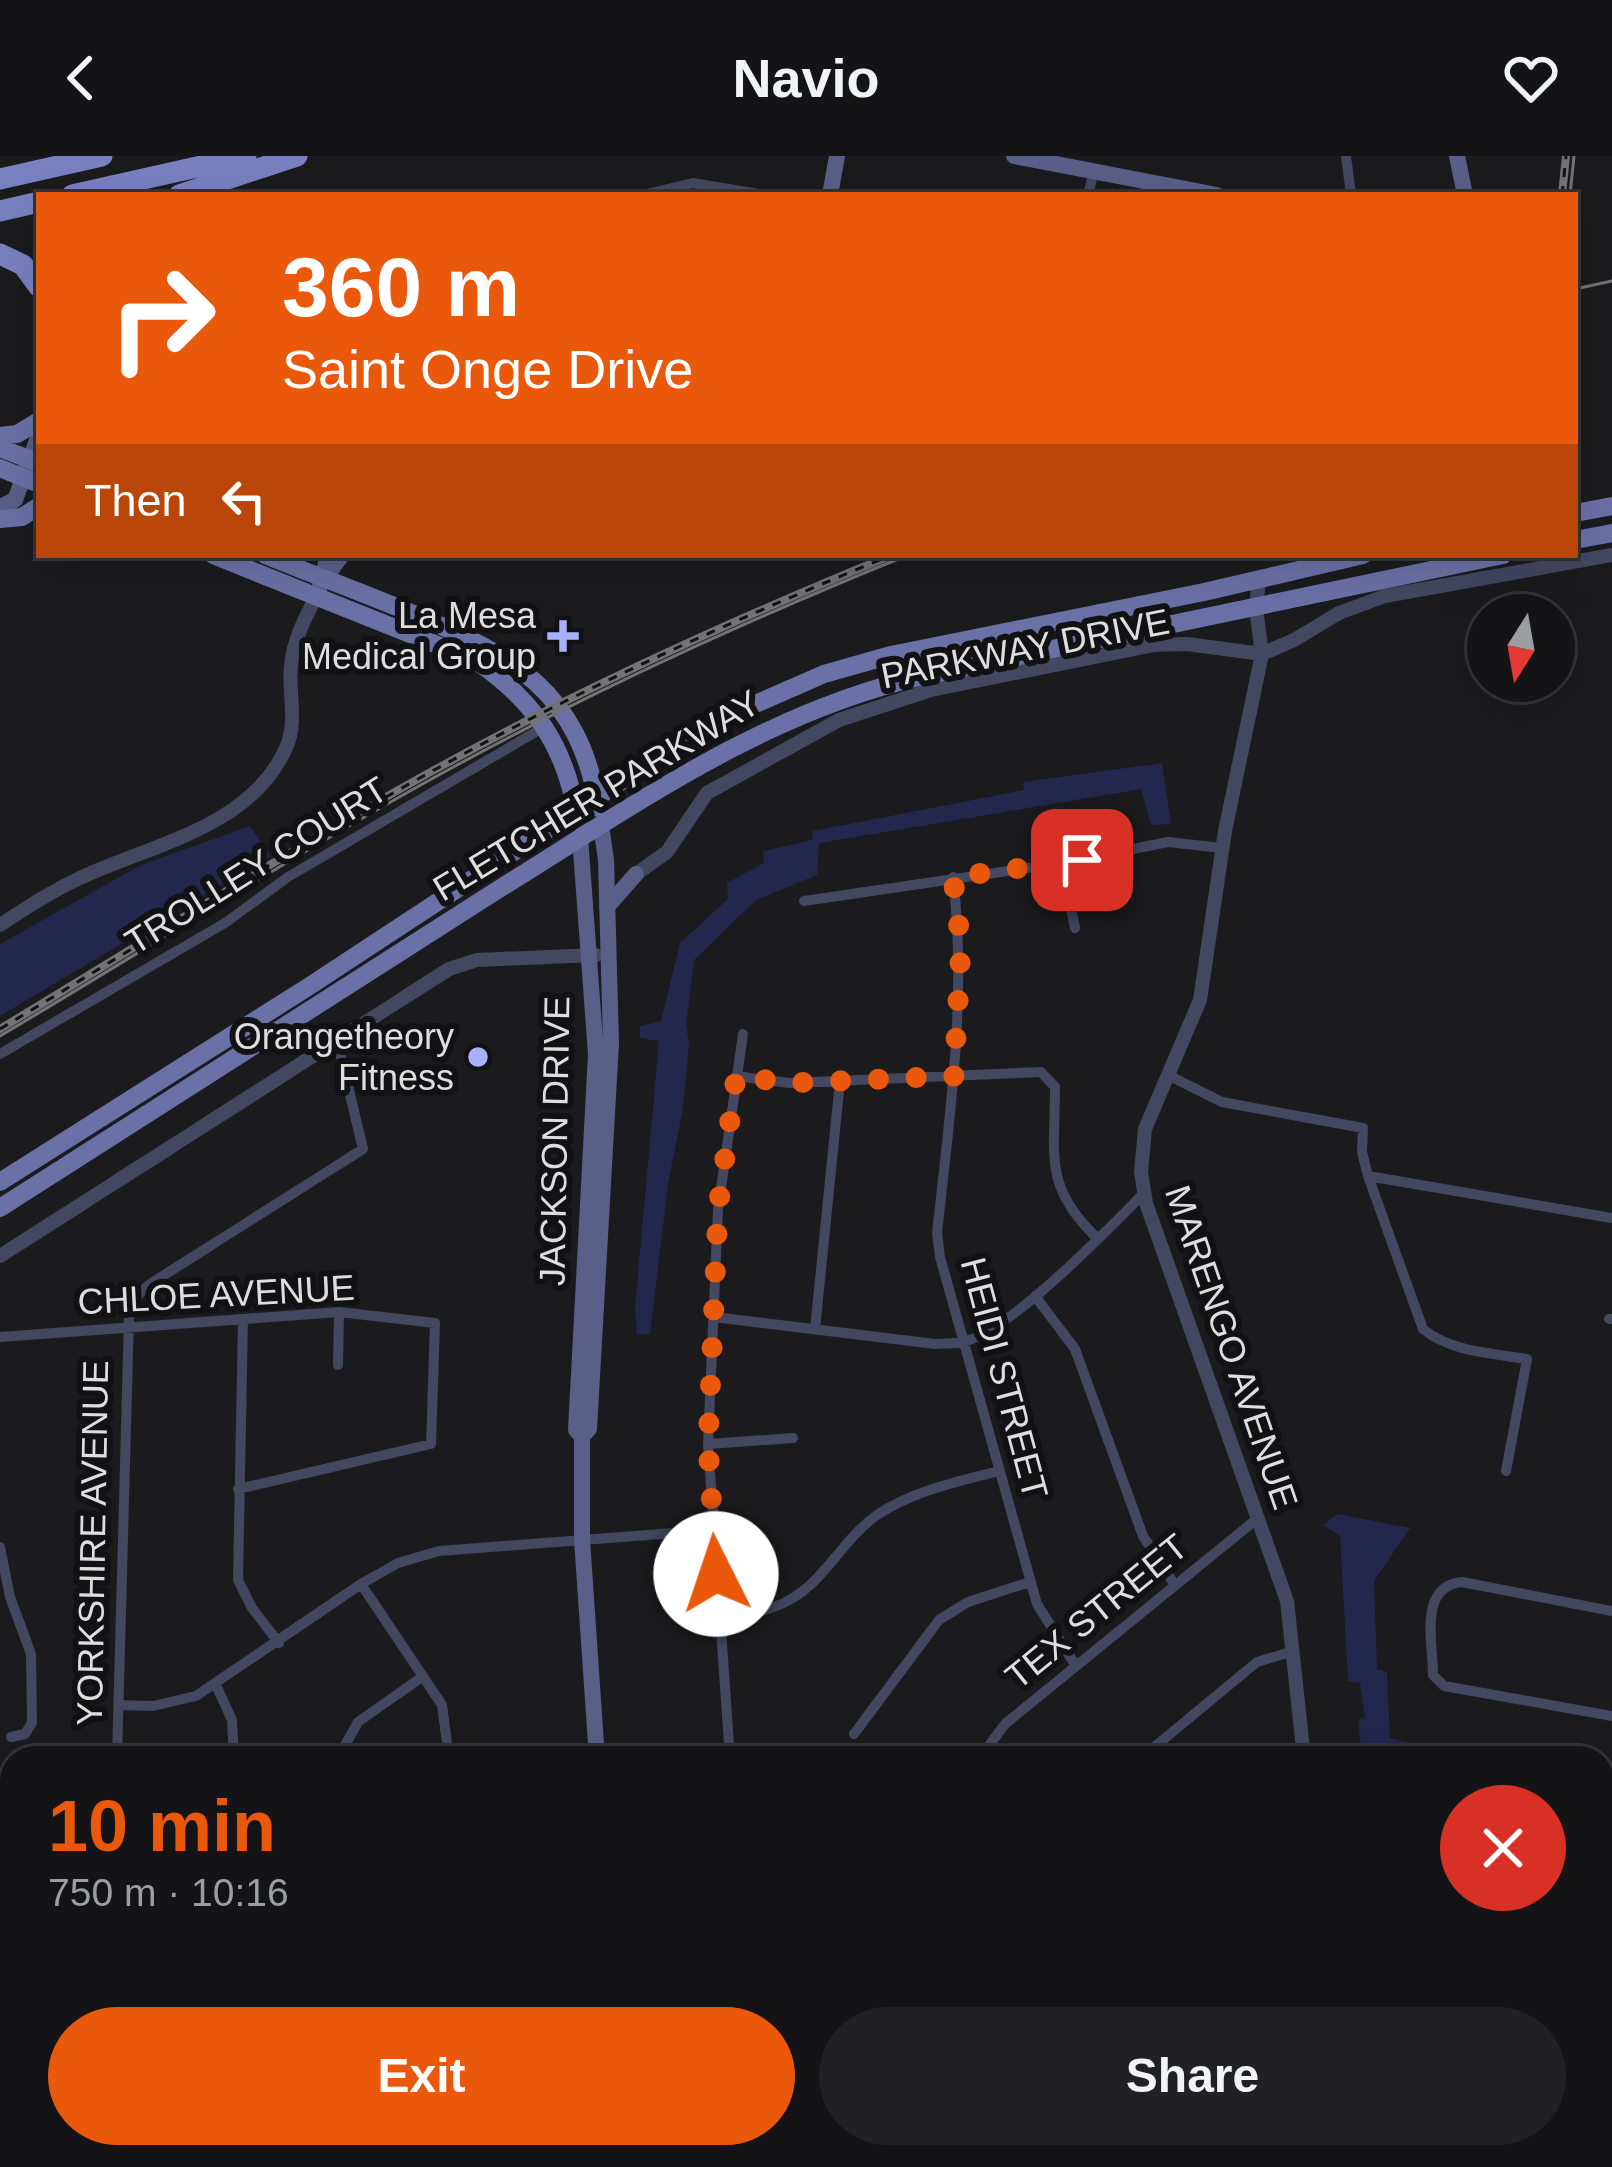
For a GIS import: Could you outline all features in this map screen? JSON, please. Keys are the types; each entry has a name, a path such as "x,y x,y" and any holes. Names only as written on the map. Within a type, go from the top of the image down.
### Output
{"highway":[{"path":"0,178 102,156"},
{"path":"85,192 246,156"},
{"path":"188,192 297,156"},
{"path":"0,211 36,203"},
{"path":"0,254 23,265 36,282"}],"main road":[{"path":"831,192 837,156"},
{"path":"1457,156 1464,192"},
{"path":"1025,157 1176,191"},
{"path":"0,436 17,434 36,423"},
{"path":"0,448 33,471"},
{"path":"0,468 33,471"},
{"path":"0,498 33,471"},
{"path":"0,508 15,500 33,471"},
{"path":"1578,513 1612,506"},
{"path":"0,519 22,518 36,508"},
{"path":"1578,539 1612,533"},
{"name":"JACKSON DRIVE","path":"223,558 484,644 537,681 573,729 594,780 607,907 598,955 576,1430 582,1436 582,1540 596,1746"},
{"name":"JACKSON DRIVE","path":"270,558 320,588 475,661 521,695 564,762 598,955"},
{"path":"320,588 327,558"},
{"path":"320,588 340,558"},
{"name":"FLETCHER PARKWAY","path":"0,1182 682,742 824,674 891,655 1350,558"},
{"name":"FLETCHER PARKWAY","path":"0,1208 580,837 781,722 874,688 1489,558"},
{"path":"606,868 636,874 607,907"}],"street":[{"path":"1346,156 1351,192"},
{"path":"1089,192 1094,171"},
{"path":"654,192 693,183 747,192"},
{"path":"1262,653 1339,613 1385,596 1612,555"},
{"name":"MARENGO AVENUE","path":"1251,581 1262,653 1222,848 1200,1000 1144,1129 1144,1192 1287,1601 1303,1746"},
{"path":"0,925 78,879 219,819 242,806 272,775 288,743 293,716 292,656 320,588"},
{"name":"PARKWAY DRIVE","path":"636,874 667,852 707,793 809,734 894,700 1154,645 1262,653"},
{"name":"TROLLEY COURT","path":"0,1054 225,923 288,878 544,727"},
{"path":"804,902 1168,842 1222,848"},
{"path":"1062,863 1075,928"},
{"name":"HEIDI STREET","path":"953,877 961,946 954,1076 937,1233 1030,1582 1047,1625 1076,1666"},
{"path":"0,1256 460,964 598,955"},
{"path":"729,1746 708,1444 718,1209 743,1034"},
{"path":"128,1329 140,1294 150,1284 363,1149 337,1040"},
{"path":"736,1076 789,1083 1041,1072 1055,1087 1058,1189 1074,1216 1098,1239"},
{"path":"1168,1075 1222,1102 1363,1128 1368,1175 1423,1329 1454,1346 1527,1359 1506,1471"},
{"path":"814,1329 840,1081"},
{"path":"1368,1175 1612,1218"},
{"path":"714,1317 935,1344 963,1342 984,1334 1035,1296 1144,1192"},
{"path":"1035,1296 1075,1349 1144,1536 1175,1585"},
{"path":"338,1365 339,1312"},
{"name":"CHLOE AVENUE","path":"0,1336 339,1312 435,1323 431,1444 238,1489"},
{"path":"243,1318 238,1580 278,1643"},
{"name":"YORKSHIRE AVENUE","path":"117,1746 128,1329"},
{"path":"708,1444 793,1438"},
{"path":"720,1619 770,1610 796,1597 847,1540 878,1514 910,1497 999,1471"},
{"name":"TEX STREET","path":"988,1746 998,1730 1258,1518"},
{"path":"119,1706 176,1702 216,1685 361,1585 398,1563 439,1550 713,1530"},
{"path":"0,1547 14,1611 31,1654 32,1724 25,1734 10,1737"},
{"path":"854,1734 940,1620 968,1602 1030,1582"},
{"path":"1612,1611 1462,1582 1444,1586 1432,1600 1433,1675 1444,1686 1612,1716"},
{"path":"361,1585 442,1705 447,1746"},
{"path":"1156,1746 1257,1662 1294,1651"},
{"path":"345,1746 358,1722 422,1677"},
{"path":"216,1685 232,1720 233,1746"}],"shaded area":[{"path":"1162,763 1171,824 1151,825 1141,789 819,843 817,875 756,900 694,960 683,1109 668,1184 650,1334 637,1335 635,1307 659,1041 640,1038 640,1026 661,1021 680,943 728,899 727,883 764,863 763,851 812,840 813,831 1024,790 1023,782"},
{"path":"250,826 270,856 0,1016 0,944 141,865"},
{"path":"1338,1514 1410,1528 1374,1581 1377,1669 1387,1672 1390,1738 1424,1746 1361,1746 1358,1720 1365,1717 1360,1683 1348,1681 1340,1536 1323,1525"}],"tram line":[{"path":"1570,192 1574,156"},
{"path":"1578,288 1612,281"},
{"path":"0,1036 333,835 502,741 674,656 901,558"}],"railway":[{"path":"1562,192 1566,156"},
{"path":"0,1029 334,827 501,734 666,653 885,558"}],"place":[{"name":"La Mesa Medical Group","path":"563,636"},
{"name":"Orangetheory Fitness","path":"478,1057"}],"route":[{"path":"716,1574 708,1444 718,1209 736,1076 789,1083 954,1076 961,946 953,877 1082,860"}]}
